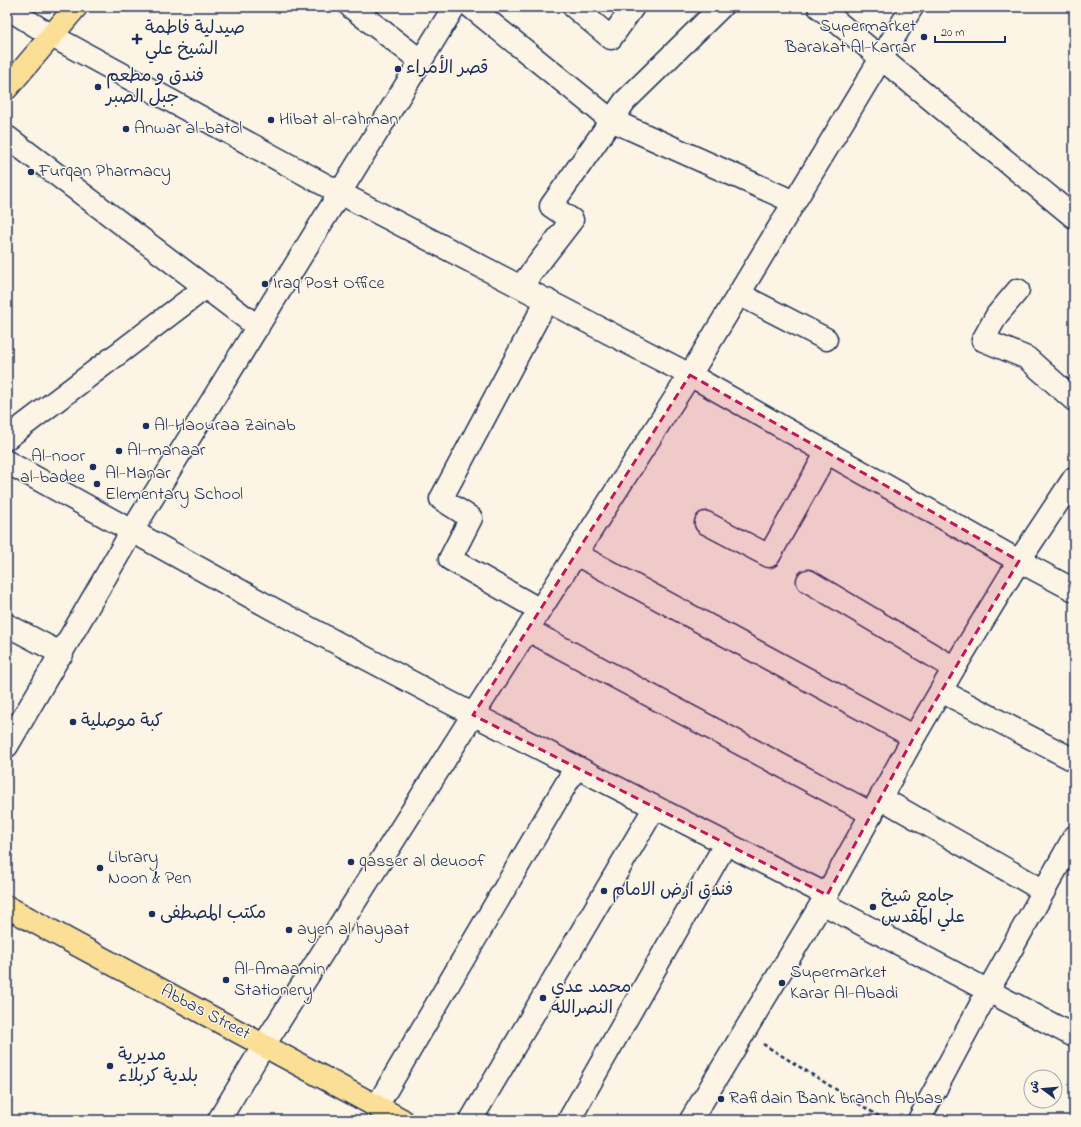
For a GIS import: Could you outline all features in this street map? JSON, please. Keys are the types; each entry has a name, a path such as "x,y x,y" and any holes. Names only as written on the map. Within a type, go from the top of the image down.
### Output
{"main road":[{"path":"7,88 76,7"},
{"name":"Abbas Street","path":"7,907 402,1120"}],"street":[{"path":"350,7 421,61"},
{"path":"7,746 62,654 132,531 454,7"},
{"path":"471,7 611,120 794,202"},
{"path":"574,7 611,38 633,7"},
{"path":"521,286 572,220 551,206 611,120 625,101 721,7"},
{"path":"819,7 1074,217"},
{"path":"219,1120 264,1045 690,375 912,7"},
{"path":"7,8 52,36 340,193 690,375 1019,561 1074,590"},
{"path":"7,137 258,326"},
{"path":"7,438 206,287"},
{"path":"1018,290 997,316 983,340 1027,358 1074,400"},
{"path":"739,294 826,339"},
{"path":"540,610 450,559 471,518 441,499 547,300"},
{"path":"706,524 769,556 828,452"},
{"path":"7,462 273,609 473,715 726,843 988,991 1074,1036"},
{"path":"691,1120 825,899 914,737 954,668 1019,561 1074,478"},
{"path":"576,554 914,737"},
{"path":"808,581 954,668"},
{"path":"7,625 62,654"},
{"path":"528,630 1044,891"},
{"path":"941,691 1074,760"},
{"path":"377,1106 576,767"},
{"path":"471,1120 655,807"},
{"path":"919,1120 988,991 1074,837"},
{"path":"569,1120 726,843"}],"path":[{"path":"744,1032 885,1120"}],"highlighted area":[{"path":"690,375 1019,561 914,737 827,895 473,715"}],"place":[{"name":"Supermarket Barakat Al-Karrar","path":"924,37"},
{"name":"صيدلية فاطمة الشيخ علي","path":"137,39"},
{"name":"قصر الأمراء","path":"398,69"},
{"name":"فندق و مطعم جبل الصبر","path":"98,87"},
{"name":"Hibat al-rahman","path":"271,120"},
{"name":"Anwar al-batol","path":"126,129"},
{"name":"Furqan Pharmacy","path":"31,172"},
{"name":"Iraq Post Office","path":"265,284"},
{"name":"Al-Haouraa Zainab","path":"146,426"},
{"name":"Al-manaar","path":"119,451"},
{"name":"Al-noor al-badee","path":"93,467"},
{"name":"Al-Manar Elementary School","path":"97,484"},
{"name":"كبة موصلية","path":"73,722"},
{"name":"qasser al deuoof","path":"351,862"},
{"name":"Library Noon & Pen","path":"100,868"},
{"name":"فندق ارض الامام","path":"604,891"},
{"name":"جامع شيخ علي المقدس","path":"873,907"},
{"name":"مكتب المصطفى","path":"152,914"},
{"name":"ayen al hayaat","path":"289,930"},
{"name":"Al-Amaamin Stationery","path":"226,980"},
{"name":"Supermarket Karar Al-Abadi","path":"782,983"},
{"name":"محمد عدي النصرالله","path":"543,998"},
{"name":"مديرية بلدية كربلاء","path":"110,1066"},
{"name":"Rafidain Bank branch Abbas","path":"721,1099"}]}
